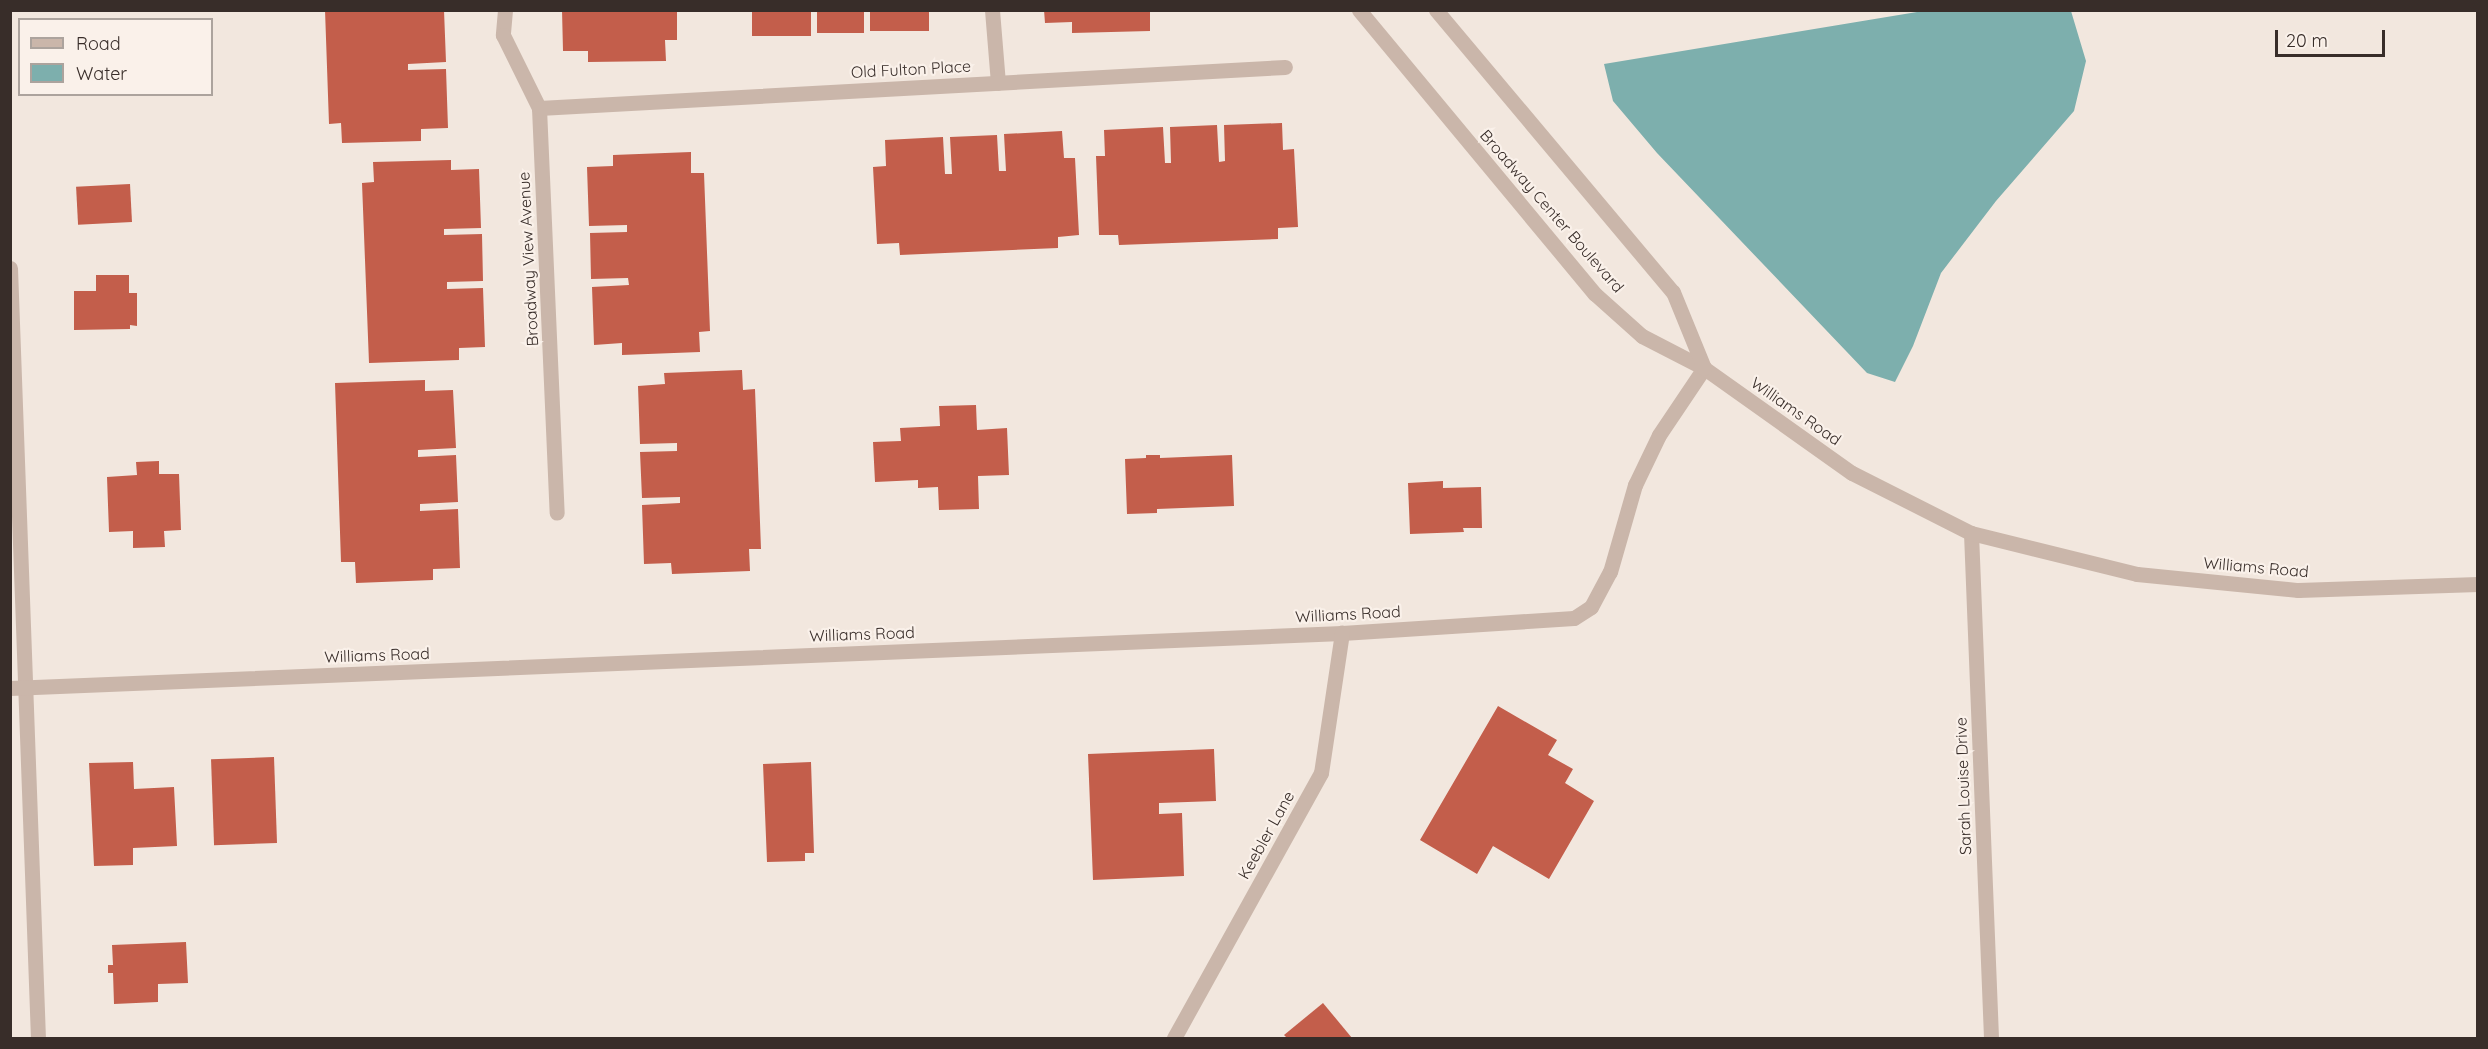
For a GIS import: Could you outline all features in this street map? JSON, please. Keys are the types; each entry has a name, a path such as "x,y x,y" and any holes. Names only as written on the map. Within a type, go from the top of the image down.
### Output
{"street":[{"name":"Broadway View Avenue","path":"505,10 503,35 539,108 557,513"},
{"path":"992,10 998,82"},
{"name":"Broadway Center Boulevard","path":"1359,10 1595,294 1642,336 1704,368"},
{"path":"1436,10 1673,292 1704,368"},
{"name":"Old Fulton Place","path":"539,108 1285,67"},
{"path":"10,268 38,1038"},
{"name":"Williams Road","path":"10,688 1342,633 1574,618 1591,607 1610,572 1635,485 1659,435 1704,368 1852,473 1971,533 2137,574 2229,584 2298,590 2478,584"},
{"name":"Sarah Louise Drive","path":"1971,533 1991,1038"},
{"name":"Keebler Lane","path":"1174,1038 1321,773 1342,633"}],"water":[{"path":"1929,10 2071,11 2086,61 2074,111 1996,201 1941,273 1913,346 1895,382 1867,373 1657,153 1613,101 1604,64"}],"building":[{"path":"325,10 444,10 446,62 408,64 408,70 446,69 448,128 421,129 421,141 342,143 341,123 329,124"},
{"path":"562,10 677,10 677,40 665,40 666,61 588,62 588,51 563,51"},
{"path":"752,10 811,10 811,36 752,36"},
{"path":"817,10 864,10 864,33 817,33"},
{"path":"870,10 929,10 929,31 870,31"},
{"path":"1044,10 1150,10 1150,31 1072,33 1072,22 1045,23"},
{"path":"1282,123 1283,150 1294,149 1298,227 1278,228 1278,239 1119,245 1118,235 1099,235 1096,156 1105,156 1104,130 1163,127 1165,163 1171,163 1170,127 1217,125 1219,162 1225,161 1224,125"},
{"path":"1062,131 1064,158 1075,158 1079,235 1058,237 1058,248 900,255 899,243 877,244 873,167 886,166 885,140 943,137 945,174 952,174 950,137 997,135 999,171 1006,171 1004,134"},
{"path":"691,152 691,173 704,173 710,331 699,332 700,352 622,355 622,343 594,345 592,287 629,285 628,278 591,279 590,233 627,232 627,225 589,226 587,167 613,166 613,155"},
{"path":"451,160 451,170 479,169 481,228 444,229 444,235 482,234 483,281 447,282 447,289 483,288 485,347 459,348 459,360 369,363 362,183 374,182 373,162"},
{"path":"130,184 132,222 78,225 76,187"},
{"path":"96,275 129,275 129,293 137,293 137,326 130,325 130,329 74,330 74,291 96,291"},
{"path":"742,370 743,390 755,389 761,549 749,549 750,571 672,574 671,563 644,564 642,505 680,503 680,497 642,498 640,452 677,451 677,443 640,444 638,386 665,384 664,373"},
{"path":"425,380 425,391 453,390 456,448 418,450 418,457 456,455 458,502 420,504 420,511 458,509 460,568 433,569 433,580 356,583 355,562 341,562 335,383"},
{"path":"976,405 977,430 1007,428 1009,475 978,476 979,509 939,510 938,487 918,488 918,480 875,482 873,442 901,441 900,428 940,426 939,406"},
{"path":"1146,455 1160,455 1160,458 1232,455 1234,506 1157,509 1157,513 1127,514 1125,459 1146,458"},
{"path":"159,461 159,474 179,474 181,530 164,531 165,547 133,548 133,531 109,532 107,477 137,475 136,462"},
{"path":"1443,481 1443,488 1481,487 1482,528 1463,528 1464,532 1410,534 1408,483"},
{"path":"1498,706 1557,740 1548,755 1573,769 1565,783 1594,801 1549,879 1493,846 1477,874 1420,840"},
{"path":"1214,749 1216,801 1159,803 1159,814 1182,813 1184,876 1093,880 1088,754"},
{"path":"274,757 277,843 214,845 211,759"},
{"path":"133,762 134,789 174,787 177,846 133,848 133,865 94,866 89,763"},
{"path":"811,762 814,853 805,853 805,861 767,862 763,764"},
{"path":"186,942 188,983 158,984 158,1002 114,1004 113,973 108,973 108,965 113,965 112,945"},
{"path":"1323,1003 1352,1038 1287,1038 1284,1035"}]}
